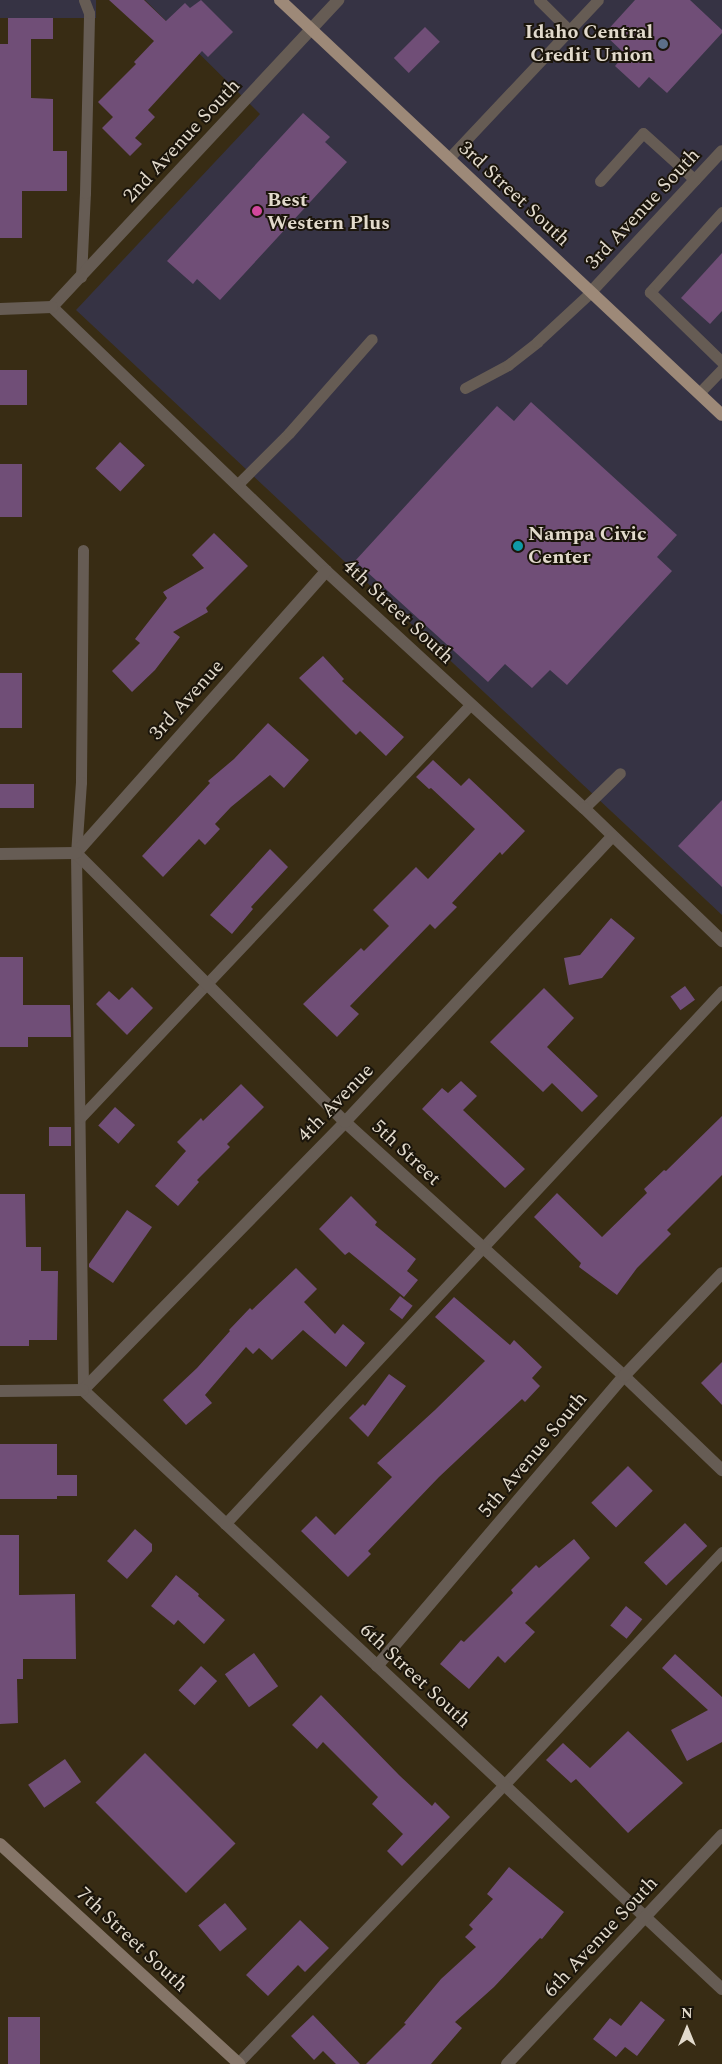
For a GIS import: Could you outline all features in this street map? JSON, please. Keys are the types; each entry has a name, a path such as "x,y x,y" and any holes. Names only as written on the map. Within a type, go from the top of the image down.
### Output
{"main road":[{"name":"3rd Street South","path":"280,0 722,415"},
{"name":"7th Street South","path":"0,1844 238,2064"}],"street":[{"name":"2nd Avenue South","path":"52,308 338,0"},
{"name":"3rd Avenue South","path":"591,292 722,151"},
{"path":"0,309 52,308"},
{"name":"4th Street South","path":"52,308 238,484 326,571 584,808 722,941"},
{"name":"3rd Avenue","path":"76,853 326,571"},
{"name":"4th Avenue","path":"83,1390 345,1122 612,837"},
{"path":"0,854 76,853"},
{"name":"5th Street","path":"76,853 345,1122 483,1250 624,1376 722,1470"},
{"name":"5th Avenue South","path":"378,1666 624,1376 722,1273"},
{"path":"0,1391 83,1390"},
{"name":"6th Street South","path":"83,1390 722,1989"},
{"name":"6th Avenue South","path":"508,2064 722,1835"}],"lane":[{"path":"81,277 89,13 84,0"},
{"path":"539,0 569,30"},
{"path":"449,158 598,0"},
{"path":"600,181 643,133 696,180"},
{"path":"722,212 650,292 722,362"},
{"path":"465,388 508,365 537,342 591,292"},
{"path":"238,484 289,433 372,340"},
{"path":"699,393 722,369"},
{"path":"83,550 81,782 76,853 83,1390"},
{"path":"80,1118 470,704"},
{"path":"584,808 620,773"},
{"path":"225,1524 722,992"},
{"path":"238,2064 504,1785 722,1552"}],"shaded area":[{"path":"0,0 96,0 96,18 0,18"},
{"path":"145,0 722,0 722,915 76,310 260,114"}],"building":[{"path":"109,0 144,0 166,21 185,3 190,8 201,0 233,32 208,57 202,51 148,110 155,117 135,138 142,144 130,156 102,128 113,117 98,102 136,64 134,62 154,41"},
{"name":"Idaho Central Credit Union","path":"635,0 690,0 722,30 722,33 667,93 649,77 639,88 615,66 625,54 604,34"},
{"path":"8,18 53,18 53,39 31,39 31,98 53,99 53,151 67,151 67,191 22,191 22,238 0,238 0,44 8,44"},
{"path":"425,27 440,42 409,73 394,58"},
{"name":"Best Western Plus","path":"303,113 330,137 325,142 347,162 220,300 197,279 193,284 167,261"},
{"path":"722,253 722,311 710,324 681,298"},
{"path":"0,370 27,370 27,405 0,405"},
{"name":"Nampa Civic Center","path":"531,402 677,535 657,557 672,571 567,685 550,670 532,688 505,664 488,682 355,561 497,406 514,421"},
{"path":"120,442 145,465 120,492 95,468"},
{"path":"0,464 22,464 22,517 0,517"},
{"path":"214,533 248,566 206,608 208,612 173,632 180,637 155,670 132,692 112,671 140,643 135,639 167,598 163,592 204,568 192,555"},
{"path":"323,656 344,679 342,681 404,737 386,756 360,731 356,735 299,678"},
{"path":"0,673 22,673 22,728 0,728"},
{"path":"268,723 309,760 284,788 270,775 231,807 215,824 220,829 205,845 199,839 163,877 142,856 210,783 208,781 234,759"},
{"path":"433,760 461,786 469,778 525,831 502,855 500,852 452,903 457,907 435,929 430,924 350,1006 359,1014 337,1037 303,1004 361,948 364,951 389,926 373,910 416,867 428,879 475,829 431,788 429,789 416,777"},
{"path":"0,784 34,784 34,808 0,808"},
{"path":"722,800 722,887 678,846"},
{"path":"270,849 288,867 251,907 253,909 232,934 210,915"},
{"path":"611,918 635,938 602,978 569,985 564,958 580,955"},
{"path":"0,957 23,957 23,1005 70,1005 71,1037 28,1037 28,1047 0,1047"},
{"path":"685,986 695,1000 680,1010 670,997"},
{"path":"132,987 153,1008 127,1035 96,1004 109,991 119,1000"},
{"path":"544,988 574,1018 547,1047 598,1096 582,1112 552,1083 543,1092 490,1042"},
{"path":"461,1081 477,1096 463,1110 525,1169 505,1188 422,1109 442,1088 448,1093"},
{"path":"241,1084 264,1107 227,1144 230,1147 197,1180 199,1182 178,1206 155,1186 186,1151 177,1142 201,1118 203,1121"},
{"path":"115,1107 135,1125 118,1144 98,1126"},
{"path":"722,1116 722,1175 667,1230 671,1234 637,1268 617,1295 579,1267 581,1263 534,1217 557,1193 602,1237 647,1193 644,1189 664,1170 666,1171"},
{"path":"49,1127 71,1127 71,1146 49,1146"},
{"path":"0,1194 25,1194 26,1247 41,1247 41,1271 58,1271 57,1340 29,1340 29,1346 0,1346"},
{"path":"351,1196 377,1222 375,1225 416,1259 407,1271 418,1280 404,1297 349,1252 345,1255 319,1229"},
{"path":"127,1210 152,1227 113,1283 89,1267 89,1264"},
{"path":"296,1268 317,1289 304,1302 335,1334 343,1324 365,1343 346,1367 303,1330 272,1360 259,1348 253,1354 246,1347 205,1395 212,1403 186,1425 163,1400 197,1368 250,1308 252,1310"},
{"path":"400,1296 413,1306 402,1319 390,1309"},
{"path":"454,1297 510,1345 514,1340 542,1367 532,1378 540,1386 525,1402 522,1399 439,1477 368,1551 371,1554 348,1577 301,1531 316,1516 335,1535 392,1477 377,1463 485,1361 435,1317"},
{"path":"722,1362 722,1405 701,1383"},
{"path":"389,1374 406,1386 368,1437 349,1418 363,1404 365,1406"},
{"path":"0,1444 57,1444 57,1475 77,1475 77,1496 57,1496 57,1499 0,1499"},
{"path":"628,1466 653,1491 616,1528 591,1503"},
{"path":"685,1523 707,1546 666,1586 644,1563"},
{"path":"135,1529 152,1544 152,1551 127,1579 107,1561"},
{"path":"0,1535 19,1535 19,1595 75,1594 76,1659 23,1659 23,1679 17,1679 18,1723 0,1724"},
{"path":"574,1539 590,1558 525,1623 535,1632 505,1663 498,1656 469,1689 440,1664 461,1640 464,1642 513,1593 511,1590 536,1565 539,1568"},
{"path":"176,1575 199,1594 198,1596 225,1620 204,1644 178,1620 174,1625 151,1606"},
{"path":"626,1606 642,1619 627,1639 610,1625"},
{"path":"254,1653 278,1686 249,1707 225,1674"},
{"path":"675,1654 722,1697 722,1742 687,1761 671,1730 708,1710 662,1668"},
{"path":"201,1666 217,1681 195,1705 178,1690"},
{"path":"321,1695 399,1775 432,1806 435,1802 450,1817 402,1866 387,1851 403,1834 372,1804 378,1797 323,1742 317,1749 292,1725"},
{"path":"628,1731 683,1783 628,1833 576,1779 571,1783 546,1760 563,1743 590,1768"},
{"path":"145,1753 236,1844 186,1893 96,1802"},
{"path":"65,1759 81,1782 44,1808 28,1785"},
{"path":"509,1867 564,1912 542,1939 540,1938 494,1987 455,2022 462,2028 431,2064 366,2064 406,2024 404,2023 441,1979 476,1947 465,1937 473,1929 469,1925 493,1899 487,1894"},
{"path":"225,1903 247,1929 220,1952 198,1925"},
{"path":"300,1920 329,1948 305,1972 298,1965 268,1996 246,1975"},
{"path":"641,2001 665,2020 637,2056 625,2047 616,2057 593,2039 610,2018 621,2026"},
{"path":"313,2015 360,2064 336,2064 323,2051 314,2060 291,2036"},
{"path":"8,2017 40,2017 40,2064 8,2064"}],"place":[{"name":"Idaho Central Credit Union","path":"663,44"},
{"name":"Best Western Plus","path":"257,211"},
{"name":"Nampa Civic Center","path":"518,546"}]}
